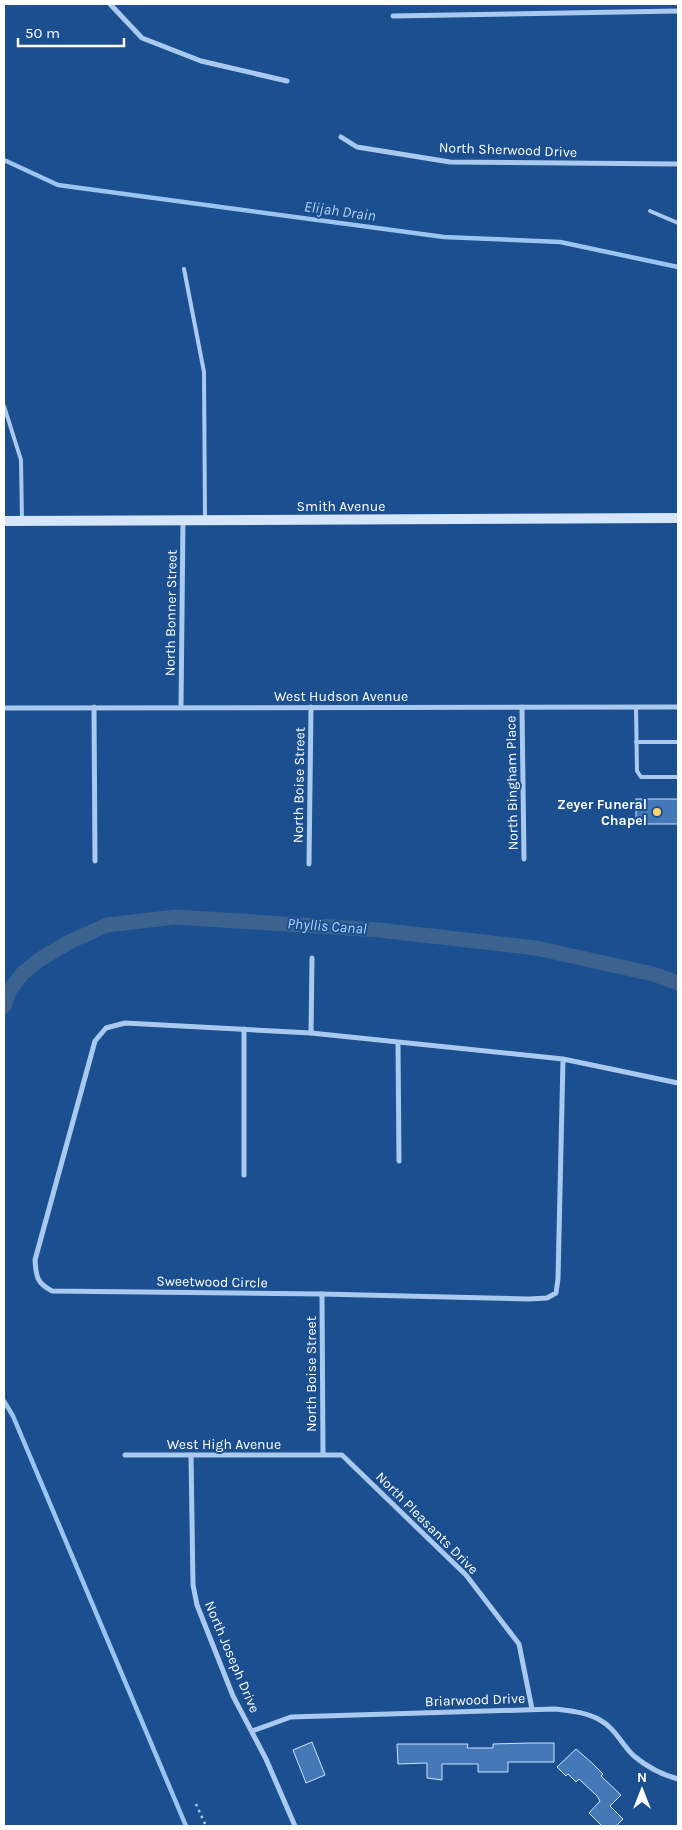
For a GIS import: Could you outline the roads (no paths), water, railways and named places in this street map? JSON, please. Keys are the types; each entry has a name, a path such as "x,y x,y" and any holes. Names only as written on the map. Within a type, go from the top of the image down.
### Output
{"street":[{"path":"110,4 142,38 200,61 287,81"},
{"path":"393,16 678,11"},
{"name":"North Sherwood Drive","path":"341,137 357,146 450,162 678,164"},
{"name":"Smith Avenue","path":"4,521 678,518"},
{"name":"North Bonner Street","path":"181,707 183,520"},
{"name":"West Hudson Avenue","path":"4,708 678,706"},
{"path":"94,707 95,861"},
{"name":"North Boise Street","path":"309,864 311,707"},
{"name":"North Bingham Place","path":"522,707 524,859"},
{"path":"311,1033 312,958"},
{"name":"Sweetwood Circle","path":"563,1059 558,1279 556,1293 547,1298 52,1291 42,1285 36,1273 35,1260 95,1041 106,1028 125,1023 311,1033 563,1059 678,1083"},
{"path":"244,1029 244,1175"},
{"path":"398,1043 399,1161"},
{"name":"North Boise Street","path":"322,1294 323,1454"},
{"name":"West High Avenue","path":"125,1455 323,1454"},
{"name":"North Pleasants Drive","path":"323,1454 342,1455 466,1575 520,1644 532,1709"},
{"name":"North Joseph Drive","path":"191,1455 193,1585 198,1605 233,1696 266,1759 295,1826"},
{"name":"Briarwood Drive","path":"252,1731 291,1717 555,1709 581,1713 600,1720 614,1732 635,1756 662,1775 678,1780"}],"lane":[{"path":"650,211 678,223"},
{"path":"184,269 204,372 205,520"},
{"path":"4,406 22,460 22,521"},
{"path":"636,707 637,771 641,777 678,777"},
{"path":"636,742 678,742"}],"waterway":[{"name":"Elijah Drain","path":"4,160 58,185 444,237 560,242 678,267"},
{"name":"Phyllis Canal","path":"4,1006 9,991 22,974 39,960 69,942 107,925 176,917 379,930 536,948 653,974 678,983"},
{"path":"4,1401 13,1416 186,1826"}],"place":[{"name":"Zeyer Funeral Chapel","path":"657,812"}]}
